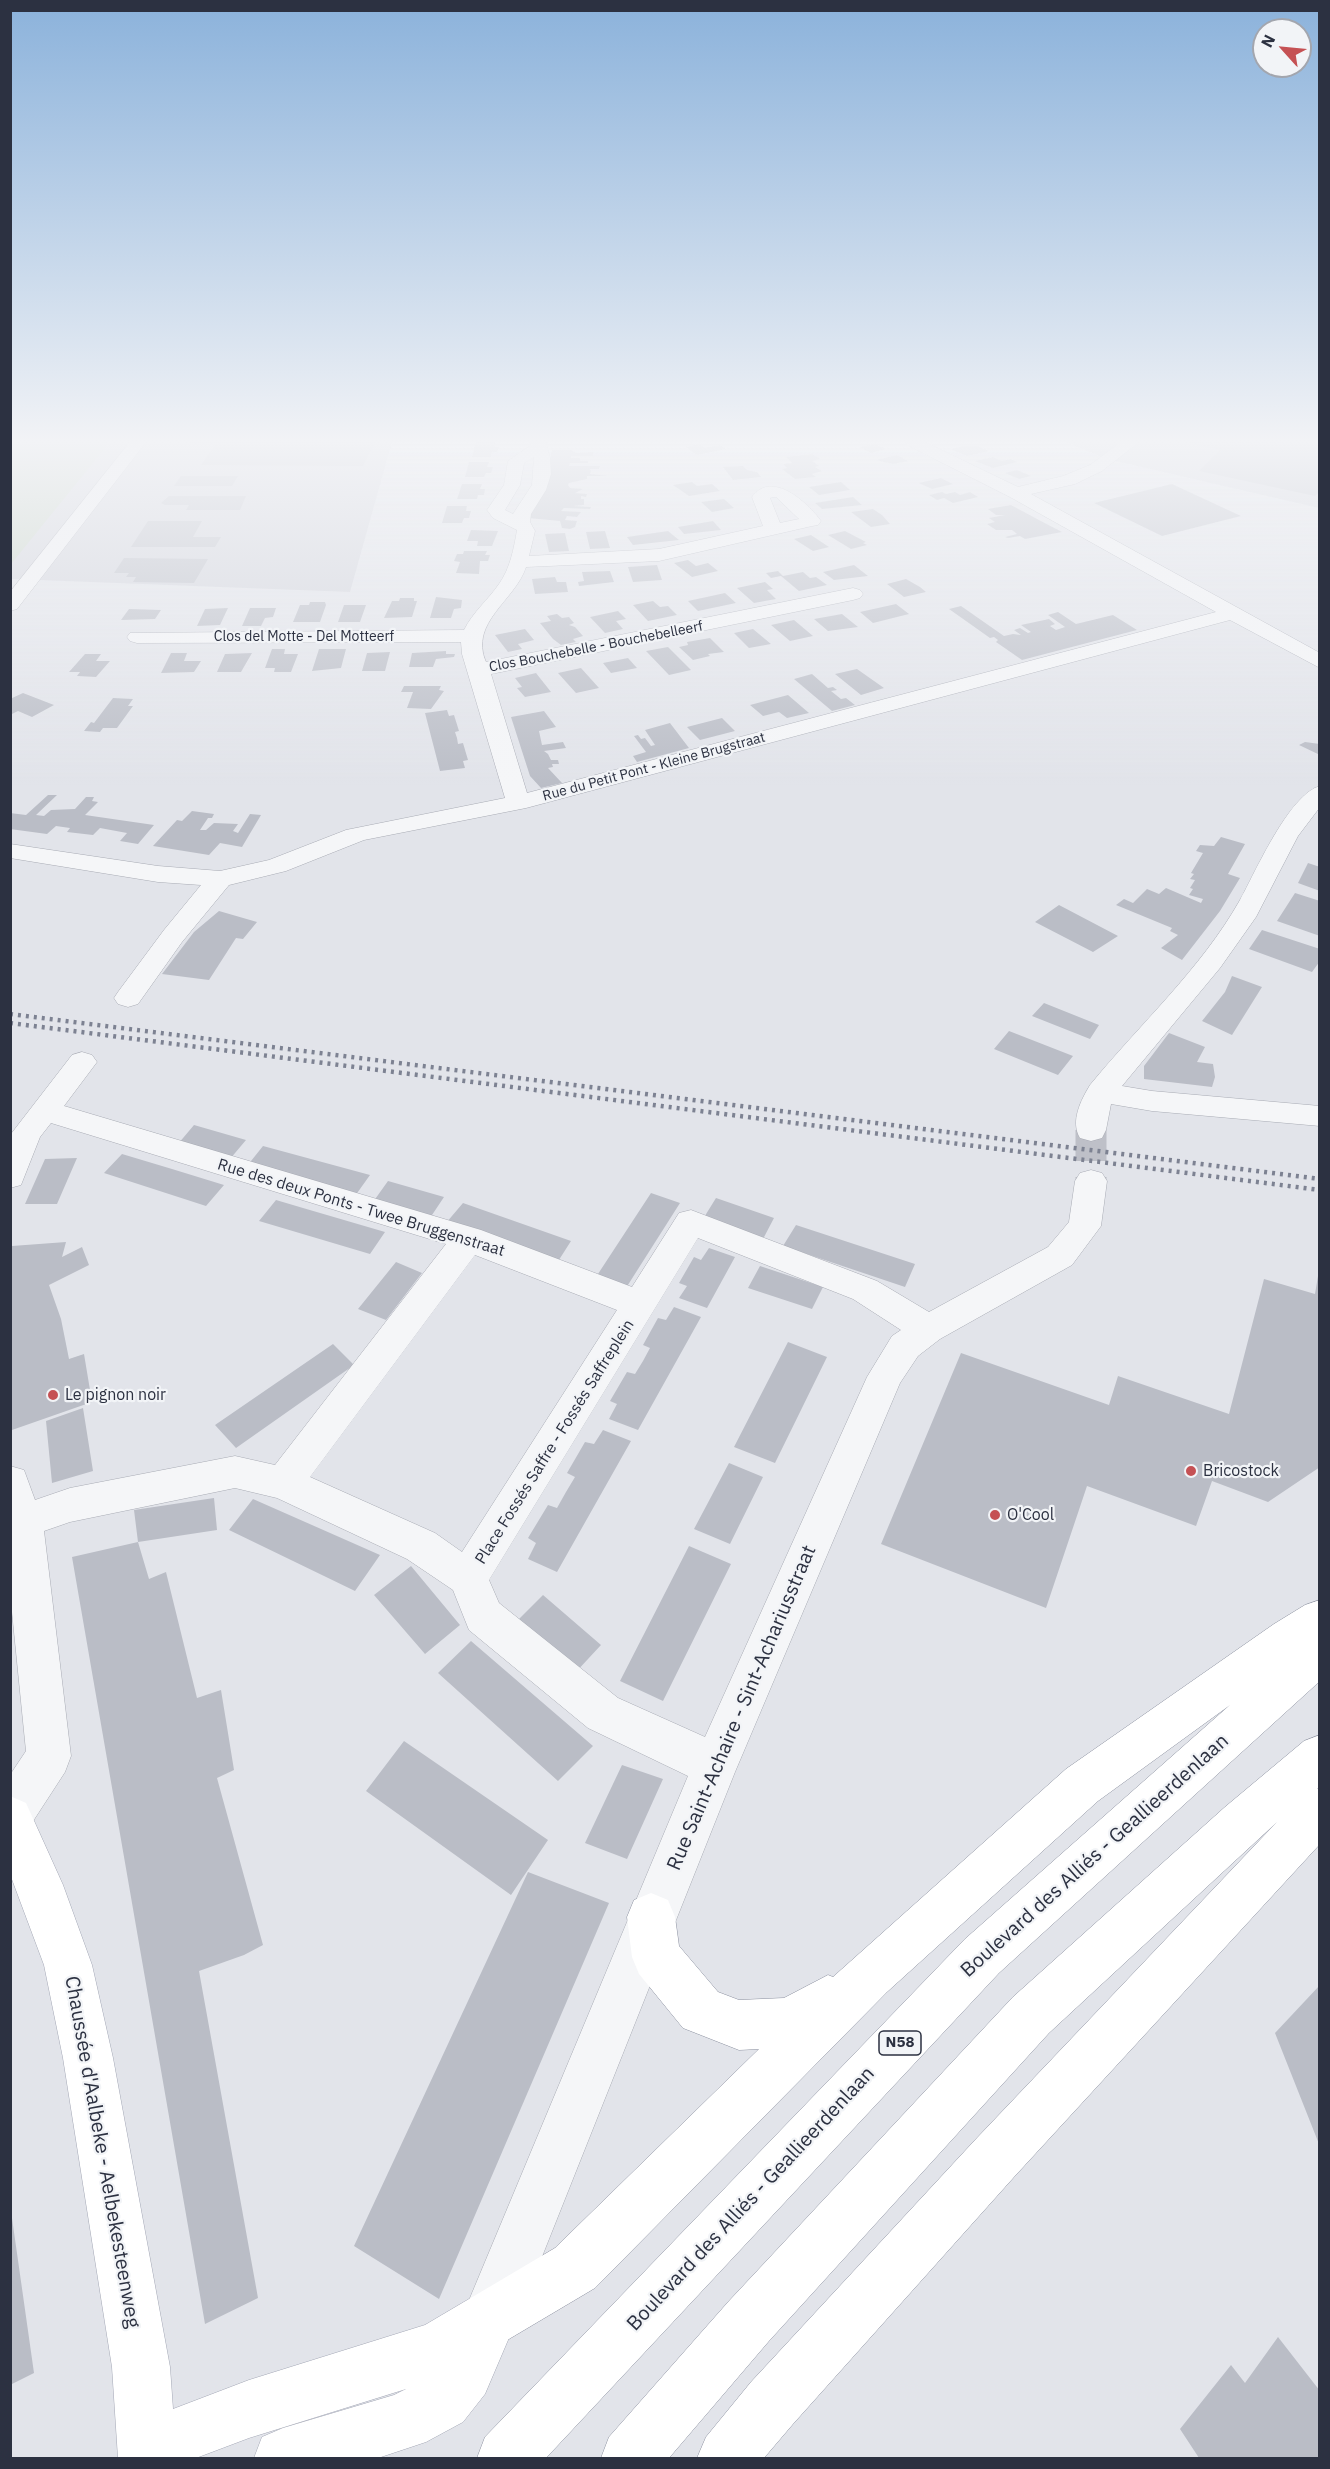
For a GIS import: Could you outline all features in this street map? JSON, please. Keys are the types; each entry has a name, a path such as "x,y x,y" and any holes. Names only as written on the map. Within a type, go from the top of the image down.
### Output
{"main road":[{"path":"147,2453 249,2409 438,2350 575,2268 870,1975 1082,1785 1289,1638 1320,1619"},
{"name":"Boulevard des Alliés - Geallieerdenlaan","path":"506,2458 982,1956 1320,1653"},
{"path":"630,2458 749,2321 1031,2015 1240,1823 1320,1757"},
{"path":"727,2458 772,2403 994,2158 1320,1810"},
{"name":"Chaussée d'Aalbeke - Aelbekesteenweg","path":"10,1817 39,1885 68,1965 88,2058 141,2367 147,2453"},
{"path":"651,1917 656,1957 701,2010 739,2025 790,2023 870,1975"},
{"name":"Rue Saint-Achaire - Sint-Achariusstraat","path":"284,2458 405,2421 442,2402 465,2374 489,2319"}],"street":[{"path":"10,605 48,557"},
{"path":"518,803 479,670 473,659 470,636 482,615 514,574 519,557"},
{"path":"518,561 607,557"},
{"path":"1133,557 1320,662"},
{"name":"Clos Bouchebelle - Bouchebelleerf","path":"479,670 853,594"},
{"name":"Rue du Petit Pont - Kleine Brugstraat","path":"10,851 158,874 220,879 278,866 355,835 518,803 1234,613"},
{"name":"Clos del Motte - Del Motteerf","path":"137,637 470,636"},
{"path":"1091,1130 1093,1111 1101,1092 1203,971 1243,917 1293,824 1307,805 1320,793"},
{"path":"128,999 173,936 220,879"},
{"path":"10,1177 27,1126 82,1062"},
{"path":"1101,1092 1152,1101 1320,1116"},
{"name":"Rue des deux Ponts - Twee Bruggenstraat","path":"27,1126 469,1239 641,1305"},
{"name":"Rue Saint-Achaire - Sint-Achariusstraat","path":"489,2319 651,1917 885,1377 905,1346 928,1329 1060,1256 1085,1226 1091,1181"},
{"path":"641,1305 691,1222 865,1290 928,1329"},
{"path":"283,1483 469,1239"},
{"name":"Place Fossés Saffre - Fossés Saffreplein","path":"468,1578 641,1305"},
{"path":"22,1521 70,1505 235,1472 283,1483 421,1546 468,1578 484,1616 603,1713 715,1765"},
{"path":"10,1482 22,1521 49,1756 10,1817"}],"shaded area":[{"path":"11,557 360,557 350,592 12,579 11,581"}],"building":[{"path":"456,557 489,557 488,561 480,561 479,574 456,573 460,562 454,561"},
{"path":"124,558 208,559 194,583 133,582 136,577 126,577 129,573 114,573"},
{"path":"688,560 696,566 708,563 718,571 692,577 674,563"},
{"path":"657,565 662,580 633,582 628,567"},
{"path":"854,565 868,576 834,580 823,572"},
{"path":"610,571 614,582 579,586 578,582 584,581 582,572"},
{"path":"778,571 783,576 803,572 810,578 816,577 827,585 799,591 781,576 771,578 766,573"},
{"path":"555,577 557,582 566,582 568,592 535,594 532,579"},
{"path":"906,579 926,592 904,597 887,584"},
{"path":"765,582 773,589 767,590 776,599 754,603 737,588"},
{"path":"725,593 736,603 698,611 688,601"},
{"path":"436,597 462,600 461,608 454,609 451,618 430,618"},
{"path":"400,598 414,598 414,601 417,601 412,617 384,618 392,601 399,601"},
{"path":"653,601 660,607 668,606 677,615 648,621 633,605"},
{"path":"310,602 325,602 320,622 293,622 300,605 309,605"},
{"path":"896,604 909,614 873,623 860,612"},
{"path":"344,605 366,605 360,622 338,622"},
{"path":"961,606 1004,636 1021,635 1014,630 1020,628 1028,633 1031,632 1021,625 1049,619 1055,624 1050,626 1056,630 1065,627 1048,615 1058,612 1076,624 1113,615 1137,630 1022,660 996,642 998,640 994,637 990,638 949,609"},
{"path":"228,608 220,625 197,626 205,609"},
{"path":"250,608 276,608 273,617 265,618 261,626 242,626"},
{"path":"129,609 161,610 155,619 121,620"},
{"path":"618,611 626,619 616,621 623,629 605,633 590,617"},
{"path":"557,614 562,618 569,617 574,623 569,625 575,627 583,636 573,639 576,642 561,645 553,639 540,623 551,621 547,616"},
{"path":"842,614 858,627 828,631 814,619"},
{"path":"794,620 813,636 790,641 771,625"},
{"path":"525,629 534,640 518,644 522,649 508,652 495,635"},
{"path":"753,629 771,644 749,648 734,633"},
{"path":"710,638 724,652 708,654 710,656 693,660 679,647 688,645 687,642"},
{"path":"668,647 691,670 669,675 646,651"},
{"path":"272,649 285,649 284,654 298,654 291,672 274,672 275,668 265,668"},
{"path":"319,649 346,649 341,668 312,671"},
{"path":"446,651 446,654 455,654 454,657 436,659 433,667 409,667 412,653"},
{"path":"390,652 385,671 362,671 367,653"},
{"path":"171,653 187,653 184,661 201,661 194,672 161,673"},
{"path":"252,653 241,672 217,672 225,654"},
{"path":"85,654 101,654 96,661 110,661 96,677 77,676 80,672 69,672"},
{"path":"628,658 637,668 611,673 603,663"},
{"path":"581,668 599,688 576,693 558,673"},
{"path":"857,669 884,688 861,695 835,674"},
{"path":"536,673 551,692 525,697 517,688 522,687 515,678"},
{"path":"812,674 828,688 833,687 837,690 831,691 841,699 846,698 855,705 832,711 794,679"},
{"path":"404,686 441,686 439,690 444,691 431,709 407,708 413,692 401,692"},
{"path":"23,693 54,705 32,717 18,711 10,715 10,699"},
{"path":"788,695 809,713 787,718 779,712 763,716 750,705"},
{"path":"113,698 133,699 128,706 133,706 117,728 103,728 100,732 84,731 91,722 94,723"},
{"path":"447,710 449,716 454,715 459,731 455,732 458,744 463,743 468,760 463,761 465,768 440,771 425,713"},
{"path":"544,711 556,727 539,731 542,745 563,742 566,748 544,751 551,760 558,760 559,764 552,764 553,767 548,768 562,783 541,788 530,776 511,717"},
{"path":"722,718 735,731 700,740 687,727"},
{"path":"670,723 689,748 637,762 633,756 646,752 634,736 645,738 651,746 655,745 645,730"},
{"path":"1305,742 1320,744 1320,755 1299,745"},
{"path":"48,795 57,795 36,815 44,816 51,810 75,809 86,797 94,797 92,801 98,802 85,815 154,825 138,844 120,841 127,833 100,828 93,835 67,832 70,828 56,826 47,834 10,829 10,813 26,815"},
{"path":"192,811 214,814 212,818 208,818 200,830 206,830 214,823 238,824 233,831 238,833 250,814 261,815 242,847 220,843 209,855 153,846 177,820 182,821"},
{"path":"1221,837 1245,844 1228,874 1240,878 1220,911 1182,960 1161,948 1178,935 1170,931 1172,928 1116,905 1124,899 1133,903 1147,889 1159,894 1166,888 1201,903 1203,899 1189,895 1195,880 1190,879 1194,874 1191,873 1203,853 1196,851 1200,845 1214,846"},
{"path":"1308,863 1320,867 1320,891 1298,883"},
{"path":"1295,893 1320,901 1320,936 1277,921"},
{"path":"1059,905 1118,936 1093,952 1035,922"},
{"path":"219,911 257,922 243,939 236,938 209,980 162,974 194,932"},
{"path":"1262,930 1320,949 1320,961 1312,972 1249,949"},
{"path":"1232,976 1262,987 1232,1035 1202,1021 1225,992"},
{"path":"1044,1003 1099,1025 1090,1039 1032,1016"},
{"path":"1009,1031 1073,1056 1058,1075 994,1049"},
{"path":"1169,1033 1205,1047 1197,1062 1213,1064 1215,1077 1212,1087 1144,1079 1144,1066"},
{"path":"194,1125 246,1140 230,1159 178,1144"},
{"path":"263,1146 370,1175 355,1196 247,1166"},
{"path":"122,1154 224,1185 206,1206 104,1173"},
{"path":"77,1158 57,1204 25,1204 45,1159"},
{"path":"388,1181 444,1197 430,1218 373,1202"},
{"path":"651,1193 680,1203 626,1288 596,1277"},
{"path":"716,1198 774,1218 763,1239 703,1219"},
{"path":"276,1200 385,1232 370,1254 259,1221"},
{"path":"463,1203 571,1241 557,1263 446,1223"},
{"path":"796,1225 915,1264 905,1287 783,1246"},
{"path":"66,1242 62,1257 82,1247 89,1265 49,1285 61,1319 69,1359 84,1354 92,1402 12,1430 10,1250 12,1246"},
{"path":"709,1248 735,1257 707,1308 679,1298 687,1286 679,1283 694,1257 701,1260"},
{"path":"396,1262 422,1273 386,1320 358,1309"},
{"path":"760,1266 823,1287 812,1309 748,1288"},
{"path":"1318,1276 1320,1467 1268,1502 1212,1481 1196,1526 1087,1486 1046,1608 881,1544 961,1353 1109,1405 1118,1376 1229,1414 1264,1279 1315,1294"},
{"path":"674,1307 701,1317 638,1430 609,1419 617,1404 610,1401 627,1372 635,1374 643,1361 650,1348 643,1345 658,1318 666,1320"},
{"path":"788,1342 827,1357 775,1463 734,1447"},
{"path":"333,1344 354,1365 236,1448 215,1425"},
{"path":"83,1408 93,1471 52,1483 46,1421"},
{"path":"603,1430 631,1441 557,1572 528,1559 536,1543 528,1538 548,1505 557,1508 575,1477 567,1473 585,1442 594,1444"},
{"path":"729,1463 763,1477 730,1544 694,1529"},
{"path":"214,1498 217,1530 138,1542 134,1510"},
{"path":"253,1499 380,1555 355,1591 229,1530"},
{"path":"138,1542 149,1579 166,1572 197,1698 221,1690 234,1770 217,1778 263,1945 244,1955 199,1971 258,2298 205,2324 72,1557"},
{"path":"689,1546 731,1564 663,1701 620,1681"},
{"path":"411,1566 460,1625 425,1654 374,1595"},
{"path":"543,1595 601,1645 575,1673 518,1620"},
{"path":"471,1641 593,1746 558,1781 438,1673"},
{"path":"404,1741 548,1840 511,1895 366,1791"},
{"path":"622,1765 663,1779 627,1859 585,1843"},
{"path":"528,1872 609,1903 439,2299 354,2246"},
{"path":"1320,1985 1320,2144 1319,2144 1275,2033"},
{"path":"10,2204 34,2373 10,2385"},
{"path":"1278,2337 1320,2391 1320,2458 1199,2458 1180,2429 1231,2365 1245,2383"}],"tunnel":[{"path":"1091,1130 1091,1181"}],"railway":[{"path":"10,1014 1320,1179"},
{"path":"10,1023 1320,1190"}],"place":[{"name":"Le pignon noir","path":"53,1395"},
{"name":"Bricostock","path":"1191,1471"},
{"name":"O'Cool","path":"995,1515"}]}
